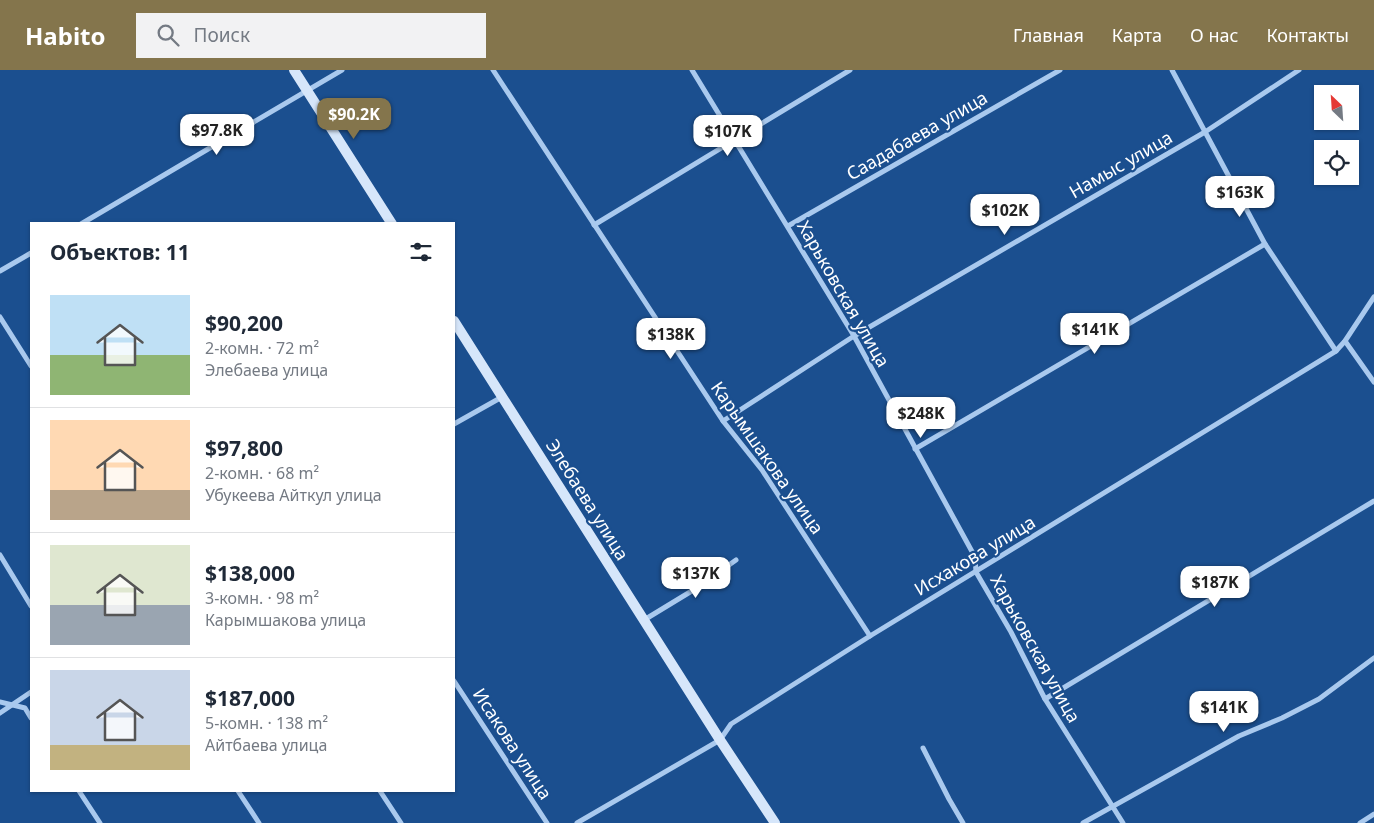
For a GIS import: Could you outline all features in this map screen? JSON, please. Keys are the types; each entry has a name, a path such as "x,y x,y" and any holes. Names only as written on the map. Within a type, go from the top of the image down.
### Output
{"street":[{"path":"294,70 391,222"},
{"path":"84,222 342,70"},
{"name":"Карымшакова улица","path":"492,70 723,421 762,470 870,636"},
{"name":"Харьковская улица","path":"692,70 734,142 788,226 854,336 975,557 976,572 1011,632 1045,699 1123,823"},
{"path":"594,225 734,142 850,70"},
{"name":"Саадабаева улица","path":"788,226 1060,70"},
{"path":"1172,70 1265,244 1336,351"},
{"name":"Намыс улица","path":"723,421 854,336 1205,132 1300,70"},
{"path":"915,449 1265,244"},
{"path":"0,271 30,254"},
{"name":"Исхакова улица","path":"577,823 720,740 731,724 870,636 1336,351 1345,341 1374,297"},
{"path":"0,317 30,364"},
{"name":"Элебаева улица","path":"455,322 720,740 775,823"},
{"path":"1345,341 1374,382"},
{"path":"455,423 502,397"},
{"path":"1045,699 1374,501"},
{"path":"0,555 30,604"},
{"path":"644,620 695,589 736,560"},
{"path":"1083,823 1239,736 1282,718 1319,699 1374,658"},
{"name":"Исакова улица","path":"455,683 547,823"},
{"path":"0,713 30,693"},
{"path":"0,702 24,708 30,717"},
{"path":"923,748 949,800 963,823"},
{"path":"80,792 100,823"},
{"path":"239,792 259,823"},
{"path":"381,792 401,823"},
{"path":"1360,823 1374,814"}]}
